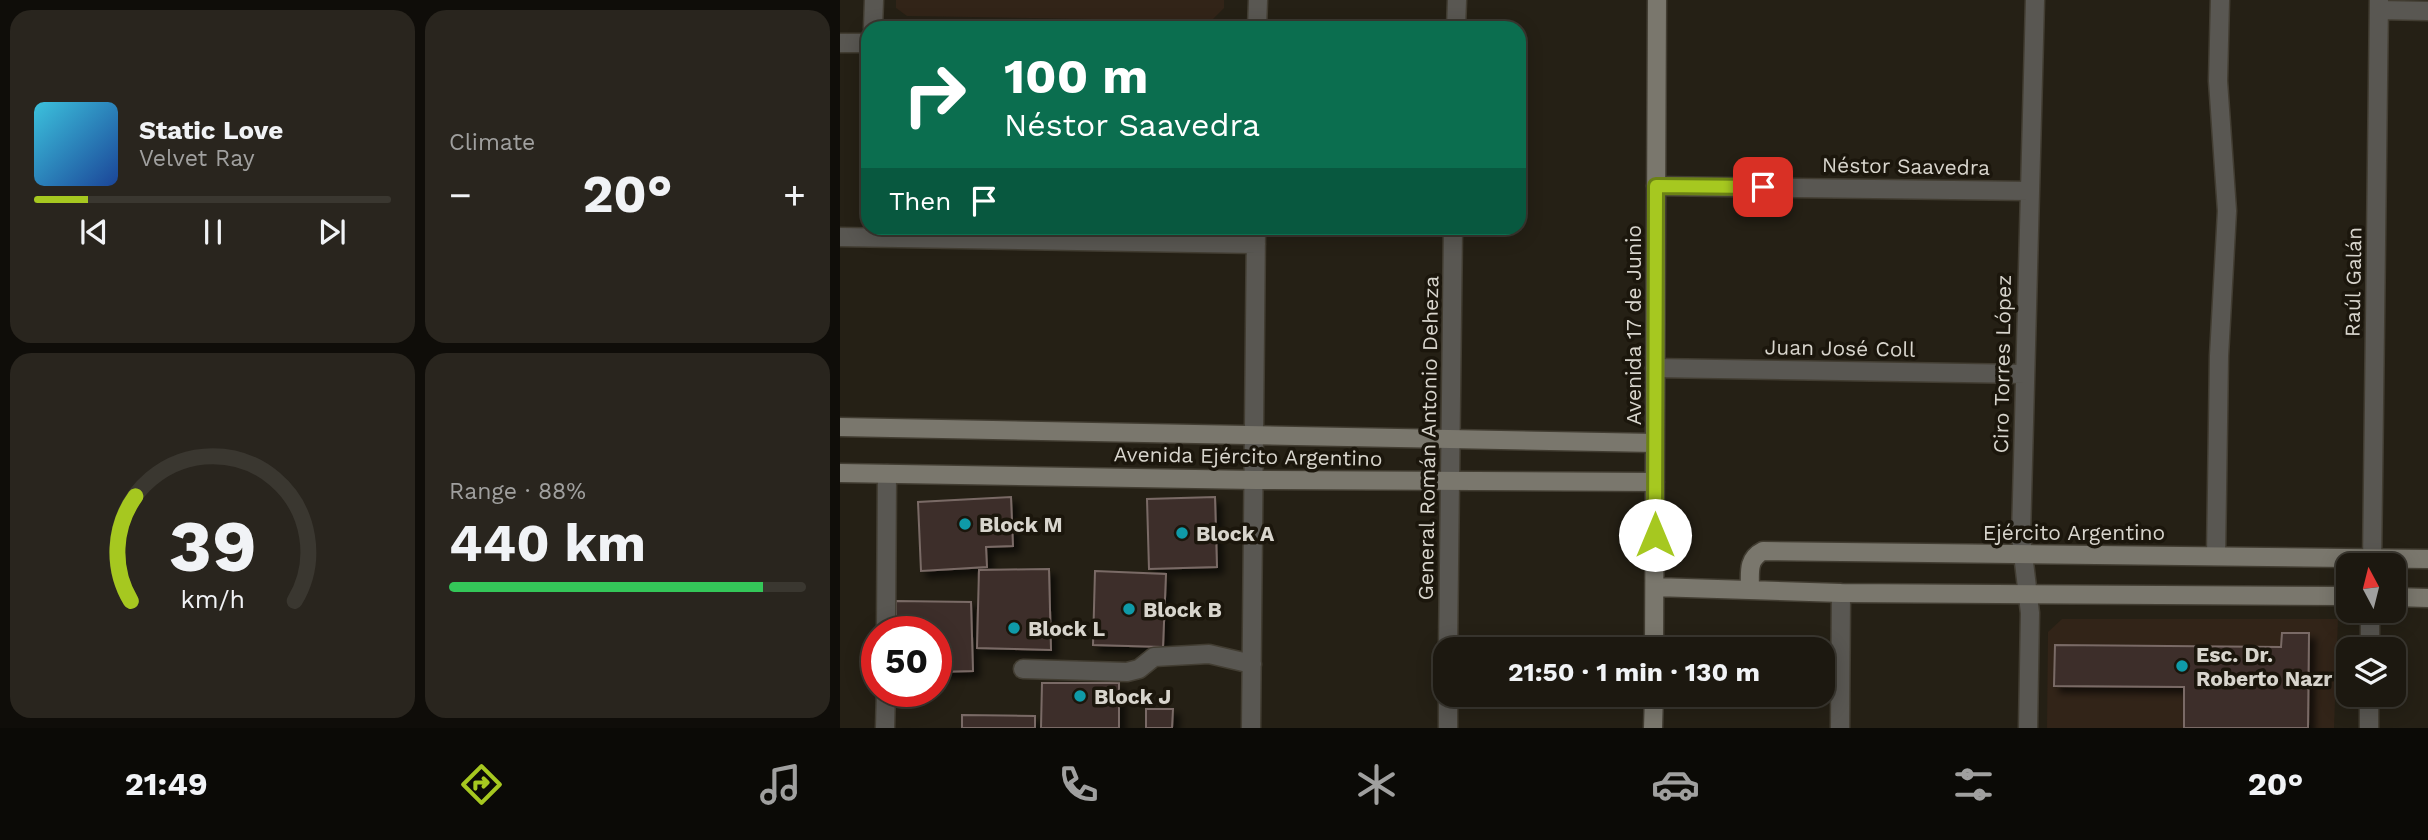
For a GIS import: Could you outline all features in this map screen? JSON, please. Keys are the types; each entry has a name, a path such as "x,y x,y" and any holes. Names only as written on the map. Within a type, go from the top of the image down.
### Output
{"street":[{"path":"873,21 874,0"},
{"path":"1257,21 1258,0"},
{"path":"1456,21 1457,0"},
{"name":"Avenida 17 de Junio","path":"1654,637 1657,0"},
{"name":"Ciro Torres López","path":"2028,728 2029,594 2021,537 2035,0"},
{"path":"2216,556 2219,355 2227,211 2218,81 2220,0"},
{"path":"2379,5 2428,11"},
{"name":"Raúl Galán","path":"2372,553 2379,5"},
{"path":"840,43 861,43"},
{"name":"Néstor Saavedra","path":"1656,186 2029,191"},
{"name":"General Román Antonio Deheza","path":"1448,637 1453,235"},
{"path":"840,237 1256,236 1251,728"},
{"name":"Juan José Coll","path":"1655,368 2025,374"},
{"name":"Avenida Ejército Argentino","path":"840,427 1655,443"},
{"name":"Avenida Ejército Argentino","path":"840,473 1255,480 1655,482"},
{"path":"886,616 887,474"},
{"name":"Ejército Argentino","path":"1750,589 1751,562 1755,555 1763,551 2216,556 2336,561"},
{"name":"Ejército Argentino","path":"2406,560 2428,559"},
{"path":"1655,587 1841,593 2336,596"},
{"path":"1840,728 1841,593"},
{"path":"2406,597 2428,598"},
{"path":"1023,669 1127,672 1139,669 1154,657 1209,654 1252,664"},
{"path":"886,707 886,728"},
{"path":"1448,707 1448,728"},
{"path":"1653,728 1654,707"},
{"path":"2369,707 2369,728"}],"shaded area":[{"path":"896,0 1224,0 1224,8 1211,21 907,16 896,8"},
{"path":"2062,619 2336,619 2334,728 2047,728 2048,632"}],"building":[{"name":"Block M","path":"1011,497 1013,546 986,547 987,567 921,571 918,502"},
{"name":"Block A","path":"1215,497 1217,567 1149,569 1147,499"},
{"name":"Block L","path":"1049,569 1051,650 977,648 979,570"},
{"name":"Block B","path":"1095,571 1166,574 1163,647 1093,645"},
{"path":"896,601 971,602 973,671 952,672 952,616 896,616"},
{"name":"Esc. Dr. Roberto Nazr","path":"2282,633 2309,633 2308,728 2184,728 2184,687 2054,686 2055,645 2281,647"},
{"name":"Block J","path":"1042,683 1119,683 1119,728 1041,728"},
{"path":"1146,709 1173,709 1172,728 1146,728"},
{"path":"962,715 1035,716 1035,728 962,728"}],"place":[{"name":"Block M","path":"965,524"},
{"name":"Block A","path":"1182,533"},
{"name":"Block B","path":"1129,609"},
{"name":"Block L","path":"1014,628"},
{"name":"Esc. Dr. Roberto Nazr","path":"2182,666"},
{"name":"Block J","path":"1080,696"}],"route":[{"path":"1655,535 1656,186 1763,187"}]}
